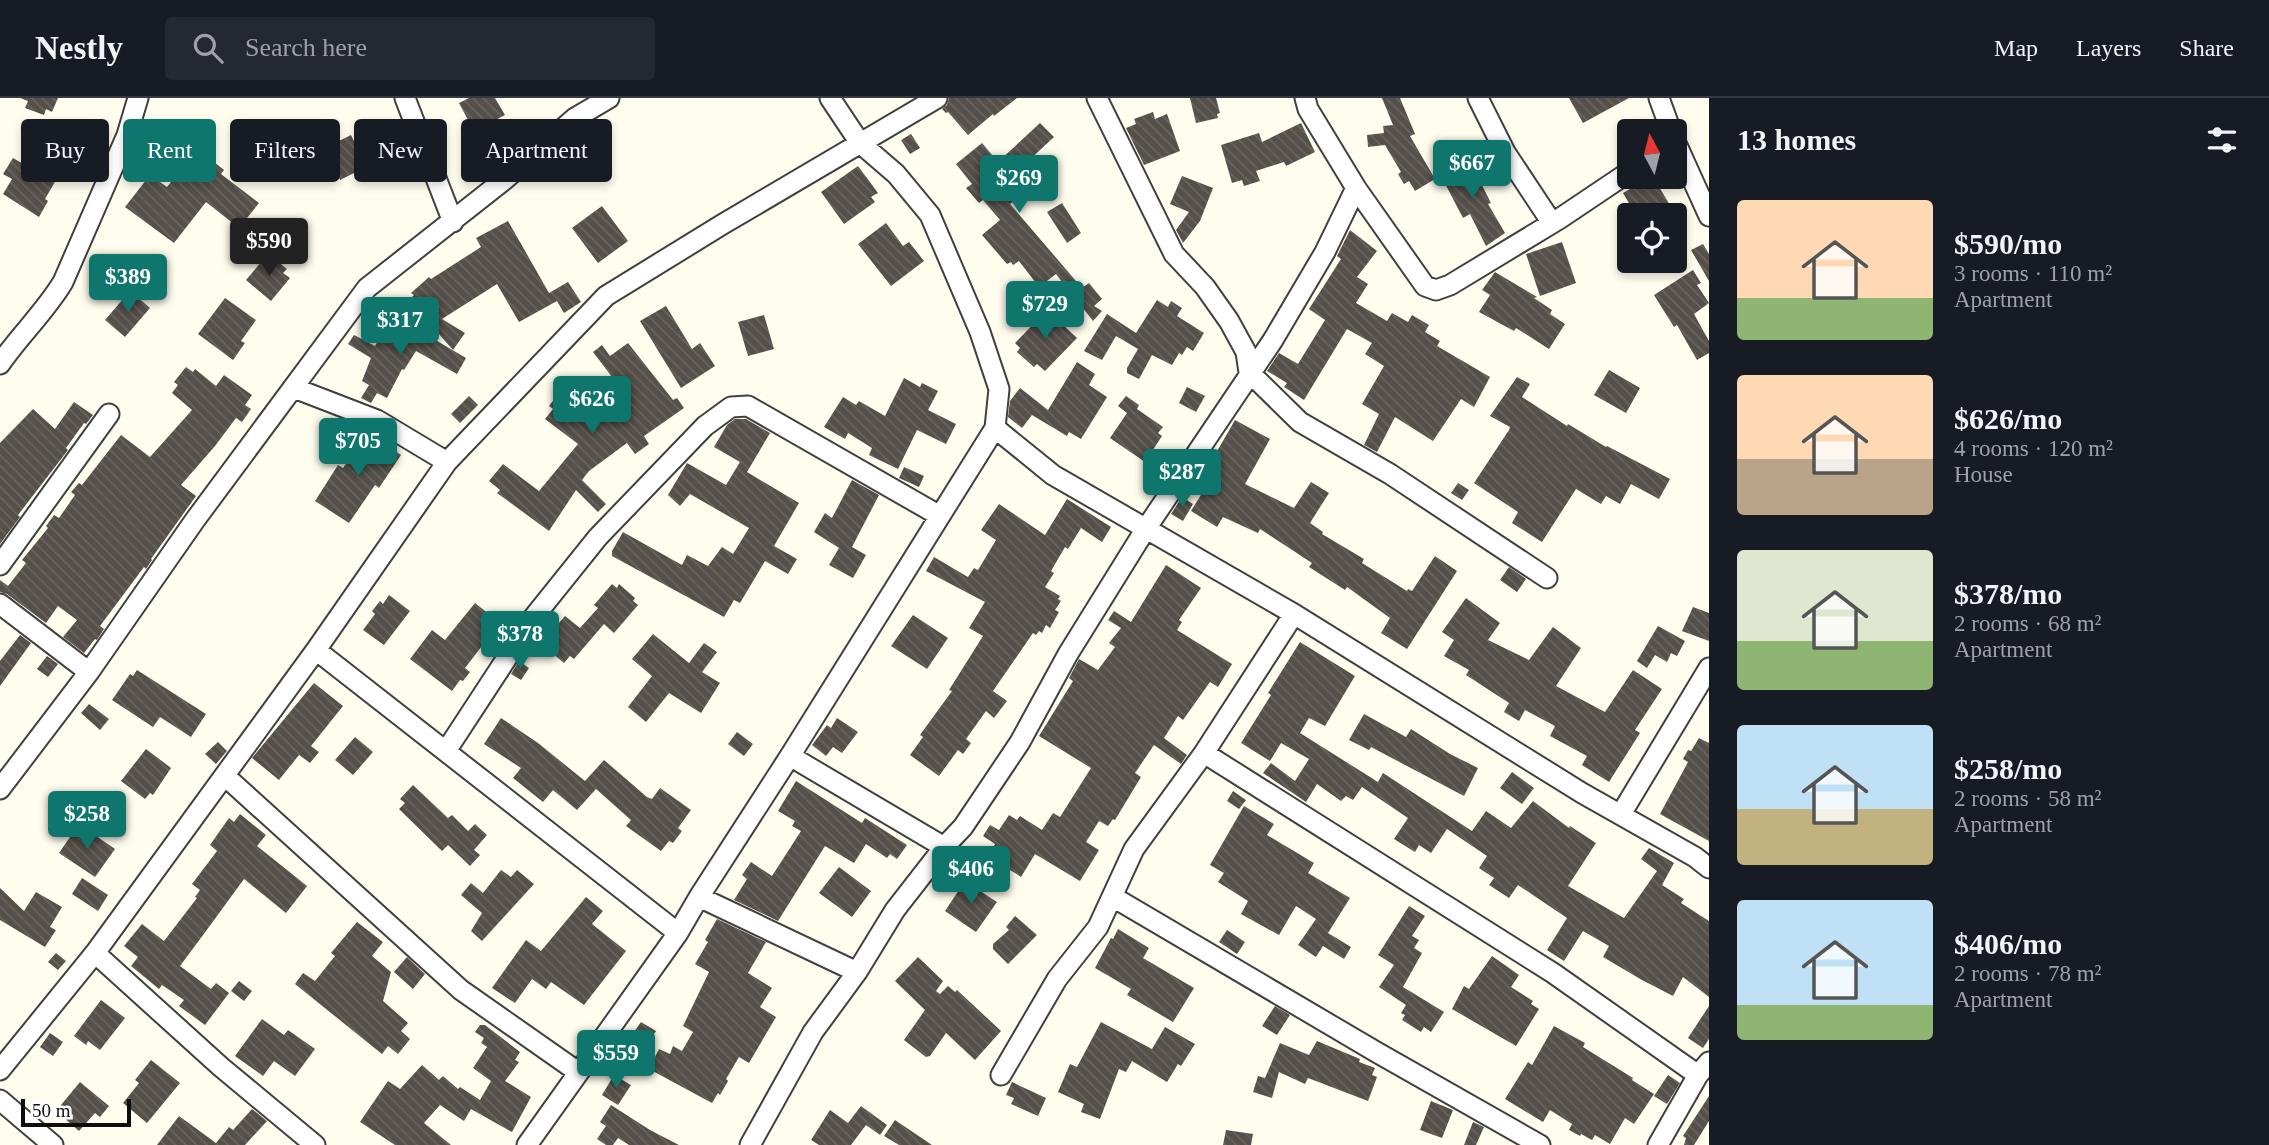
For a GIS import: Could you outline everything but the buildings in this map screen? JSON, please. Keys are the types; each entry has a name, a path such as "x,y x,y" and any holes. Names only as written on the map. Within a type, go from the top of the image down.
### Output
{"street":[{"path":"0,364 54,298 63,282 127,135 138,98"},
{"path":"405,98 453,222"},
{"path":"0,789 89,672 195,520 367,288 417,246 453,222 575,118 609,98"},
{"path":"527,1145 678,933 995,428 999,388 980,332 930,215 896,174 860,144 830,98"},
{"path":"0,1069 95,953 316,650 447,462 606,296 937,98"},
{"path":"1097,98 1174,254 1205,287 1228,321 1246,352 1249,372 1300,422 1390,474 1547,578"},
{"path":"1305,98 1308,109 1356,188 1425,286 1436,290 1450,285 1552,223 1617,180"},
{"path":"1478,98 1505,152 1552,223"},
{"path":"1659,98 1666,119"},
{"path":"1687,168 1709,216"},
{"path":"750,1145 813,1032 857,972 895,910 963,827 1020,742 1068,654 1145,530 1273,340 1325,252 1356,188"},
{"path":"293,388 377,420 447,462"},
{"path":"446,751 533,618 597,537 705,426 731,407 748,406 940,516"},
{"path":"0,565 109,414"},
{"path":"995,428 1053,475 1294,614 1582,793 1695,857 1709,868"},
{"path":"0,604 89,672"},
{"path":"1001,1075 1057,979 1098,927 1134,849 1203,753 1294,614"},
{"path":"316,650 678,933"},
{"path":"1621,814 1709,668"},
{"path":"1203,753 1704,1068 1658,1145"},
{"path":"790,756 944,847"},
{"path":"225,776 461,990 578,1072"},
{"path":"699,897 857,972"},
{"path":"1113,897 1540,1145"},
{"path":"95,953 221,1067 315,1145"},
{"path":"0,1100 53,1145"}]}
